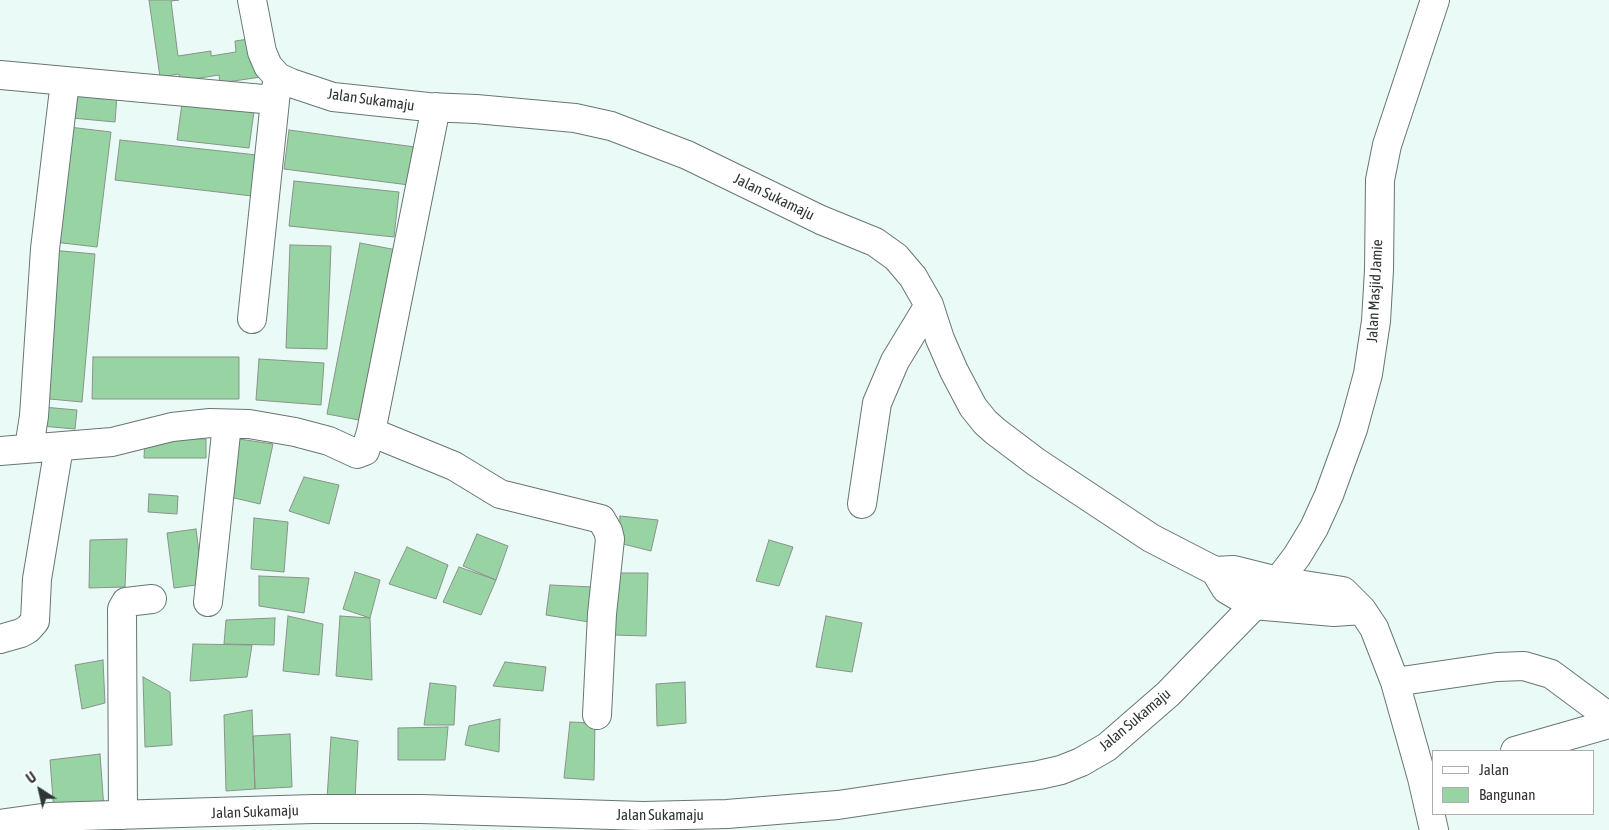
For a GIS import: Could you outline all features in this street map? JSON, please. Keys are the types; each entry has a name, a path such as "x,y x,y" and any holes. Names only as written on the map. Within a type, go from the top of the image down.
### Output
{"street":[{"path":"252,0 262,52 276,88 252,319"},
{"name":"Jalan Masjid Jamie","path":"1265,593 1297,556 1314,528 1329,495 1352,429 1368,374 1376,321 1379,270 1380,180 1387,145 1435,0"},
{"path":"0,75 65,81 276,88"},
{"path":"30,448 34,416 45,249 65,81"},
{"name":"Jalan Sukamaju","path":"0,824 49,817 123,815 231,821 313,810 421,810 643,816 728,814 838,805 1039,775 1061,770 1081,762 1107,747 1168,694 1265,593 1234,570 1215,571 1151,538 1036,462 985,422 973,407 954,371 940,339 929,305 913,277 896,257 875,242 821,220 687,155 611,126 575,118 476,109 436,108 333,97 291,83 276,88"},
{"path":"0,451 112,442 172,427 210,423 249,424 311,435 357,454 365,451 371,432 436,108"},
{"path":"862,504 877,403 895,361 929,305"},
{"path":"208,602 227,424"},
{"path":"371,432 454,466 500,494 601,518 610,539 602,614 597,715"},
{"path":"0,639 20,634 28,630 35,622 36,579 60,447"},
{"path":"1265,593 1343,591 1362,610 1374,628 1395,682 1427,777 1432,815"},
{"path":"123,815 122,609 126,602 152,599"},
{"path":"1395,682 1497,666 1524,666 1551,674 1609,717"},
{"path":"1518,750 1609,724"},
{"path":"1432,815 1434,830"}],"building":[{"path":"149,0 179,0 171,1 178,56 211,51 211,56 236,52 235,41 256,38 261,77 220,83 219,75 180,81 179,74 160,77"},
{"path":"75,91 117,95 115,122 72,118"},
{"path":"183,96 255,104 249,148 177,140"},
{"path":"69,127 111,132 97,247 54,242"},
{"path":"289,130 415,147 409,185 284,169"},
{"path":"120,140 257,155 252,196 115,180"},
{"path":"294,181 399,192 394,237 289,226"},
{"path":"360,243 397,250 364,421 327,414"},
{"path":"290,245 331,246 327,349 286,348"},
{"path":"51,250 95,254 82,402 39,398"},
{"path":"93,357 239,357 239,399 92,399"},
{"path":"259,359 324,363 321,405 256,400"},
{"path":"43,407 77,410 75,429 41,426"},
{"path":"145,438 206,439 206,458 144,458"},
{"path":"239,439 273,444 260,504 226,496"},
{"path":"304,477 339,485 329,524 289,511"},
{"path":"149,494 178,496 177,514 148,512"},
{"path":"620,516 658,520 651,551 619,543"},
{"path":"254,518 288,522 284,572 251,569"},
{"path":"196,529 203,584 174,588 167,533"},
{"path":"477,534 508,546 496,580 463,566"},
{"path":"127,539 125,587 89,588 90,540"},
{"path":"769,540 793,547 779,586 756,581"},
{"path":"407,547 448,565 436,599 389,584"},
{"path":"459,567 496,580 481,615 443,602"},
{"path":"355,572 380,580 370,618 343,609"},
{"path":"615,573 648,573 646,636 614,635"},
{"path":"259,576 309,578 304,613 259,606"},
{"path":"550,585 593,587 589,622 546,615"},
{"path":"288,616 323,624 319,675 283,671"},
{"path":"340,616 370,618 372,680 336,676"},
{"path":"826,616 862,623 852,672 816,667"},
{"path":"275,618 274,645 224,644 226,620"},
{"path":"193,644 252,645 247,677 190,681"},
{"path":"103,660 105,703 82,709 75,665"},
{"path":"505,662 546,667 543,691 493,686"},
{"path":"143,677 170,692 172,745 145,747"},
{"path":"685,682 686,723 657,726 656,684"},
{"path":"430,683 456,686 454,725 424,725"},
{"path":"252,710 255,789 226,791 224,715"},
{"path":"500,719 499,752 465,745 469,726"},
{"path":"570,722 595,723 594,780 564,778"},
{"path":"448,727 445,760 398,760 398,728"},
{"path":"290,734 292,787 255,789 253,736"},
{"path":"331,737 358,741 355,799 327,799"},
{"path":"100,754 104,809 54,812 50,760"}]}
